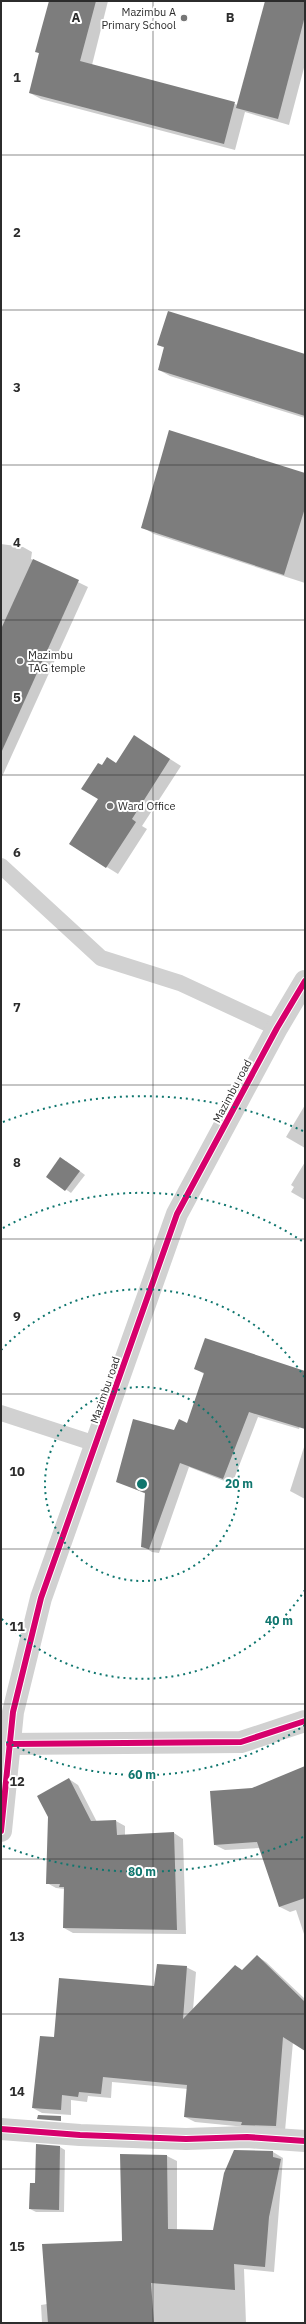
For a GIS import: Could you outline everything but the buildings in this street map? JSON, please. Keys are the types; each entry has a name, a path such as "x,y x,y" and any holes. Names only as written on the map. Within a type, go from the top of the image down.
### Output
{"street":[{"name":"Mazimbu road","path":"1,1831 9,1744 7,1711 41,1598 177,1214 277,1028 305,981"},
{"path":"9,1744 241,1742 305,1721"},
{"path":"1,2129 133,2137 186,2139 247,2137 305,2141"}],"lane":[{"path":"1,866 100,958 180,983 277,1028"},
{"path":"1,1413 96,1444"}],"cycle path":[{"path":"1,1831 13,1712 41,1598 177,1214 277,1028 305,981"},
{"path":"9,1744 241,1742 305,1721"},
{"path":"1,2129 80,2135 186,2139 247,2137 305,2141"}],"place":[{"name":"Mazimbu A Primary School","path":"184,18"},
{"name":"Mazimbu TAG temple","path":"20,661"},
{"name":"Ward Office","path":"110,806"}]}
